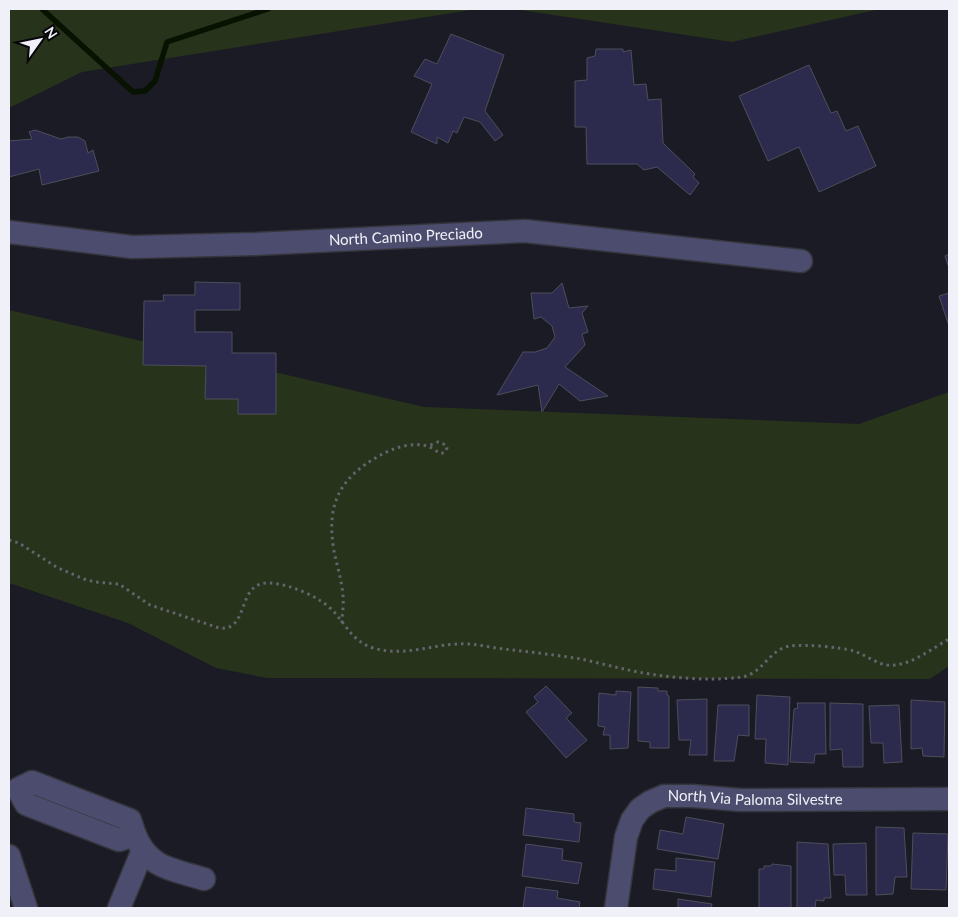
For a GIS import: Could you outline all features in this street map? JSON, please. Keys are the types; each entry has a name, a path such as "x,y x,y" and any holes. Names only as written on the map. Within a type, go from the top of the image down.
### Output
{"street":[{"name":"North Camino Preciado","path":"9,232 132,247 255,244 525,231 801,261"},
{"path":"13,788 26,804 119,840 139,843 156,863 204,879"},
{"name":"North Via Paloma Silvestre","path":"616,908 626,837 632,820 640,809 641,798 678,796 740,800 949,799"},
{"path":"119,908 139,843"},
{"path":"9,856 26,908"}],"path":[{"path":"342,624 343,598 332,534 333,514 338,495 345,481 356,470 384,453 409,446 428,446 438,442 446,445 447,448 444,452 440,453 428,446"},
{"path":"9,540 19,543 58,568 84,579 119,584 150,606 219,628 225,628 234,624 239,618 246,597 257,585 272,583 301,591 318,599 334,612 342,624 360,643 393,653 468,644 581,659 652,674 697,678 732,678 748,676 774,652 792,645 846,649 864,655 876,663 886,666 897,665 920,656 949,638"}],"green space":[{"path":"9,9 477,9 82,72 9,108"},
{"path":"514,9 880,9 732,42"},
{"path":"9,310 424,407 859,424 949,392 949,666 930,679 267,678 216,668 128,623 9,583"}],"building":[{"path":"451,34 504,55 485,111 503,135 495,141 480,122 464,117 457,133 453,131 448,143 437,137 437,144 411,132 432,84 414,76 425,59 437,64"},
{"path":"596,49 623,49 623,52 631,50 634,85 646,84 648,100 661,99 663,143 695,174 693,177 699,183 690,195 657,167 644,170 637,164 587,164 586,127 575,127 575,81 587,80 587,58 595,56"},
{"path":"809,65 831,113 837,111 846,131 858,126 876,166 819,192 799,147 768,161 739,96"},
{"path":"35,130 61,139 78,137 85,141 88,153 93,150 99,171 42,185 39,169 9,177 9,141 32,139 29,132"},
{"path":"949,254 949,268 945,256"},
{"path":"195,282 240,283 240,310 195,310 195,332 232,332 232,353 276,353 276,414 238,414 238,399 205,399 206,366 143,365 144,301 164,301 163,295 195,295"},
{"path":"562,283 569,308 588,306 582,313 588,332 582,334 585,345 565,367 608,396 580,401 559,384 542,412 538,385 497,395 523,352 535,352 547,348 555,337 552,326 541,317 534,319 531,293 552,293"},
{"path":"949,293 949,326 939,296"},
{"path":"546,686 572,713 566,718 587,740 566,758 526,712 538,702 534,697"},
{"path":"638,687 658,688 658,691 667,691 669,696 669,748 650,748 650,742 638,741"},
{"path":"616,691 631,692 628,748 610,749 610,735 603,735 605,727 598,726 599,693 616,695"},
{"path":"757,695 790,697 788,765 765,763 766,739 755,739"},
{"path":"707,699 707,755 689,755 691,740 679,740 677,700"},
{"path":"911,700 945,702 944,757 923,756 922,748 911,749"},
{"path":"797,703 825,703 826,754 815,754 814,763 790,762 794,709 798,708"},
{"path":"830,703 863,704 863,767 843,767 842,749 830,750"},
{"path":"718,705 749,705 749,736 738,735 734,761 714,761"},
{"path":"899,705 902,762 884,763 883,743 871,743 869,706"},
{"path":"526,808 574,814 574,822 581,823 579,842 523,835"},
{"path":"686,817 724,824 718,859 657,849 660,830 683,834"},
{"path":"876,827 904,828 907,877 895,877 893,894 876,895"},
{"path":"913,833 948,834 946,890 911,889"},
{"path":"797,842 828,844 831,898 824,898 824,901 816,900 815,908 797,908"},
{"path":"866,843 867,895 846,895 845,875 834,875 833,844"},
{"path":"526,844 563,849 562,860 582,863 578,884 522,876"},
{"path":"676,858 715,862 711,897 653,889 655,869 676,871"},
{"path":"772,864 791,866 791,908 759,908 759,869 764,869 764,866 771,866"},
{"path":"526,887 558,891 557,898 580,902 579,908 523,908"},
{"path":"678,899 712,904 711,908 678,908"}],"waterway":[{"path":"42,9 133,92 145,91 155,81 167,42 268,9"}]}
